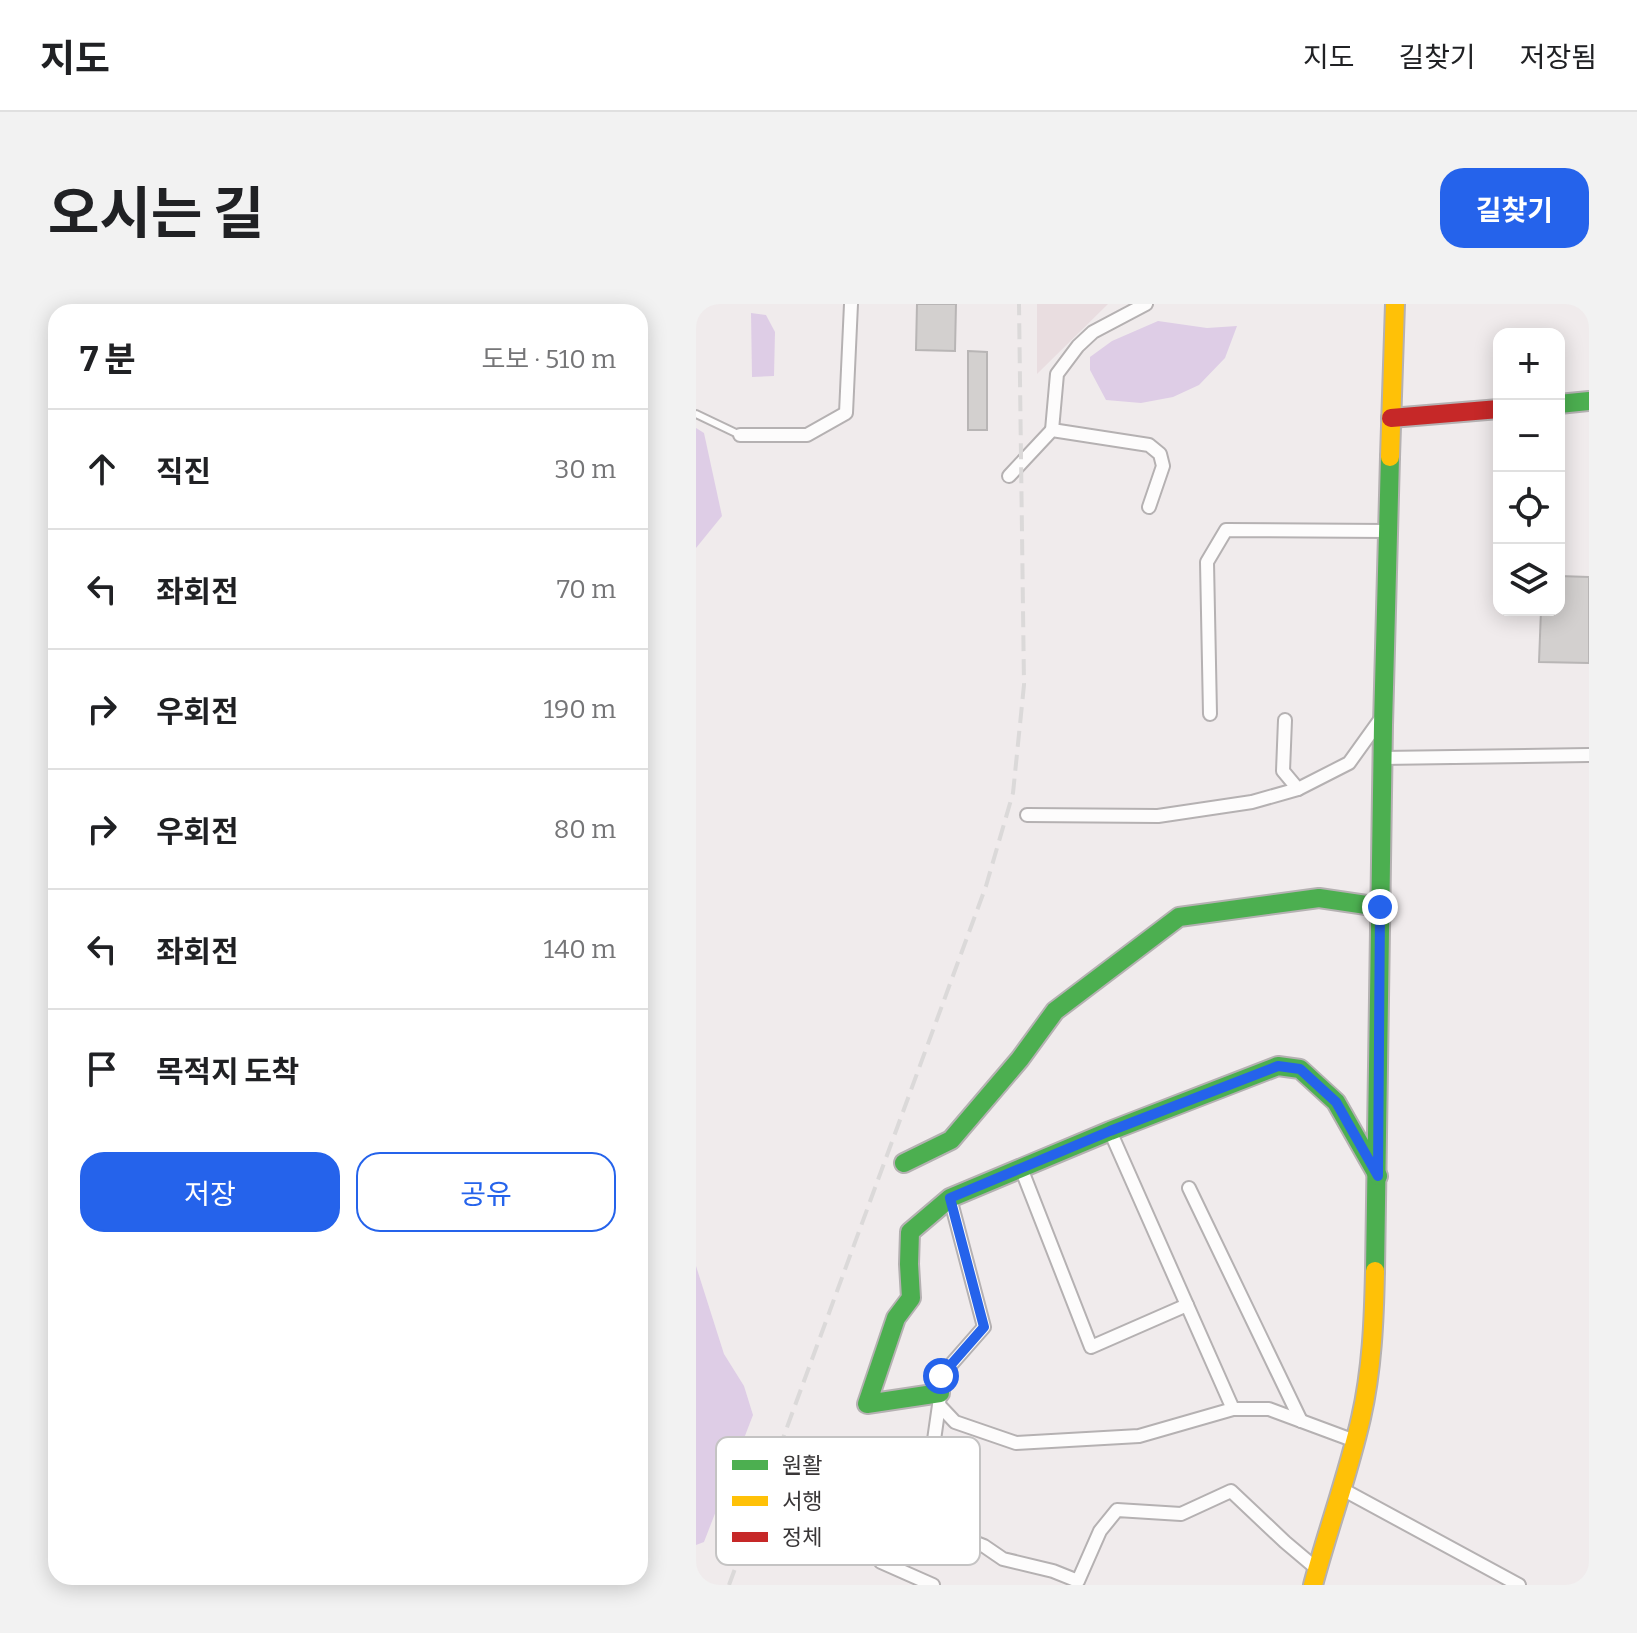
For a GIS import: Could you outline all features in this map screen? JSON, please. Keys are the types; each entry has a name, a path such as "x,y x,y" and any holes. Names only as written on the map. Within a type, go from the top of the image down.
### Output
{"street":[{"path":"740,435 807,435 846,413 851,304"},
{"path":"1009,476 1052,430 1057,374 1078,346 1093,332 1146,304"},
{"path":"1315,1577 1355,1441 1373,1347 1378,1176 1382,717 1395,304"},
{"path":"1565,403 1589,401"},
{"path":"1391,418 1493,410"},
{"path":"1052,430 1149,445 1160,454 1163,466 1149,507"},
{"path":"1210,714 1207,562 1226,530 1387,531"},
{"path":"1027,815 1158,816 1252,802 1298,789 1349,763 1382,717"},
{"path":"1285,720 1283,771 1298,789"},
{"path":"1382,758 1589,755"},
{"path":"904,1163 951,1140 1020,1059 1055,1011 1179,917 1319,898 1380,907"},
{"path":"940,1399 867,1404 896,1318 911,1298 910,1232 950,1198 1110,1131 1278,1066 1300,1069 1336,1102 1378,1176"},
{"path":"1110,1131 1233,1409"},
{"path":"1021,1168 1091,1347 1187,1305"},
{"path":"1189,1188 1301,1421"},
{"path":"934,1437 941,1376 984,1327 950,1198"},
{"path":"940,1399 955,1422 1016,1443 1139,1436 1233,1409 1269,1409 1355,1441"},
{"path":"1342,1489 1519,1585"},
{"path":"980,1544 1003,1559 1053,1571 1078,1581 1100,1531 1117,1510 1181,1514 1231,1491 1285,1542 1315,1577"},
{"path":"888,1565 933,1585"}],"lane":[{"path":"696,414 740,435"}],"shaded area":[{"path":"1037,304 1108,304 1037,374"},
{"path":"751,313 766,315 775,332 774,376 752,377"},
{"path":"1158,321 1207,328 1237,326 1225,358 1199,385 1173,397 1141,403 1106,400 1090,370 1090,357 1112,341"},
{"path":"696,428 704,433 722,516 696,548"},
{"path":"696,1266 724,1354 744,1386 753,1415 745,1437 716,1437 716,1511 704,1542 696,1545"}],"building":[{"path":"917,304 956,304 955,351 916,350"},
{"path":"968,351 987,352 987,430 968,430"},
{"path":"1565,576 1589,577 1589,663 1539,662 1541,616 1565,616"}],"railway":[{"path":"783,1437 986,886 1013,793 1024,685 1019,304"},
{"path":"729,1585 736,1565"}],"traffic: fast":[{"path":"1565,403 1589,401"},
{"path":"1375,1271 1390,457"},
{"path":"904,1163 951,1140 1020,1059 1055,1011 1179,917 1319,898 1380,907"},
{"path":"940,1393 867,1404 896,1318 911,1298 910,1232 950,1198 1110,1131 1278,1066 1300,1069 1336,1102 1378,1176"}],"traffic: slow":[{"path":"1390,457 1395,304"},
{"path":"1313,1585 1365,1400 1372,1345 1375,1271"}],"traffic: jam":[{"path":"1391,418 1493,410"}],"route":[{"path":"941,1376 984,1327 950,1198 1110,1131 1278,1066 1300,1069 1336,1102 1378,1176 1380,907"}]}
